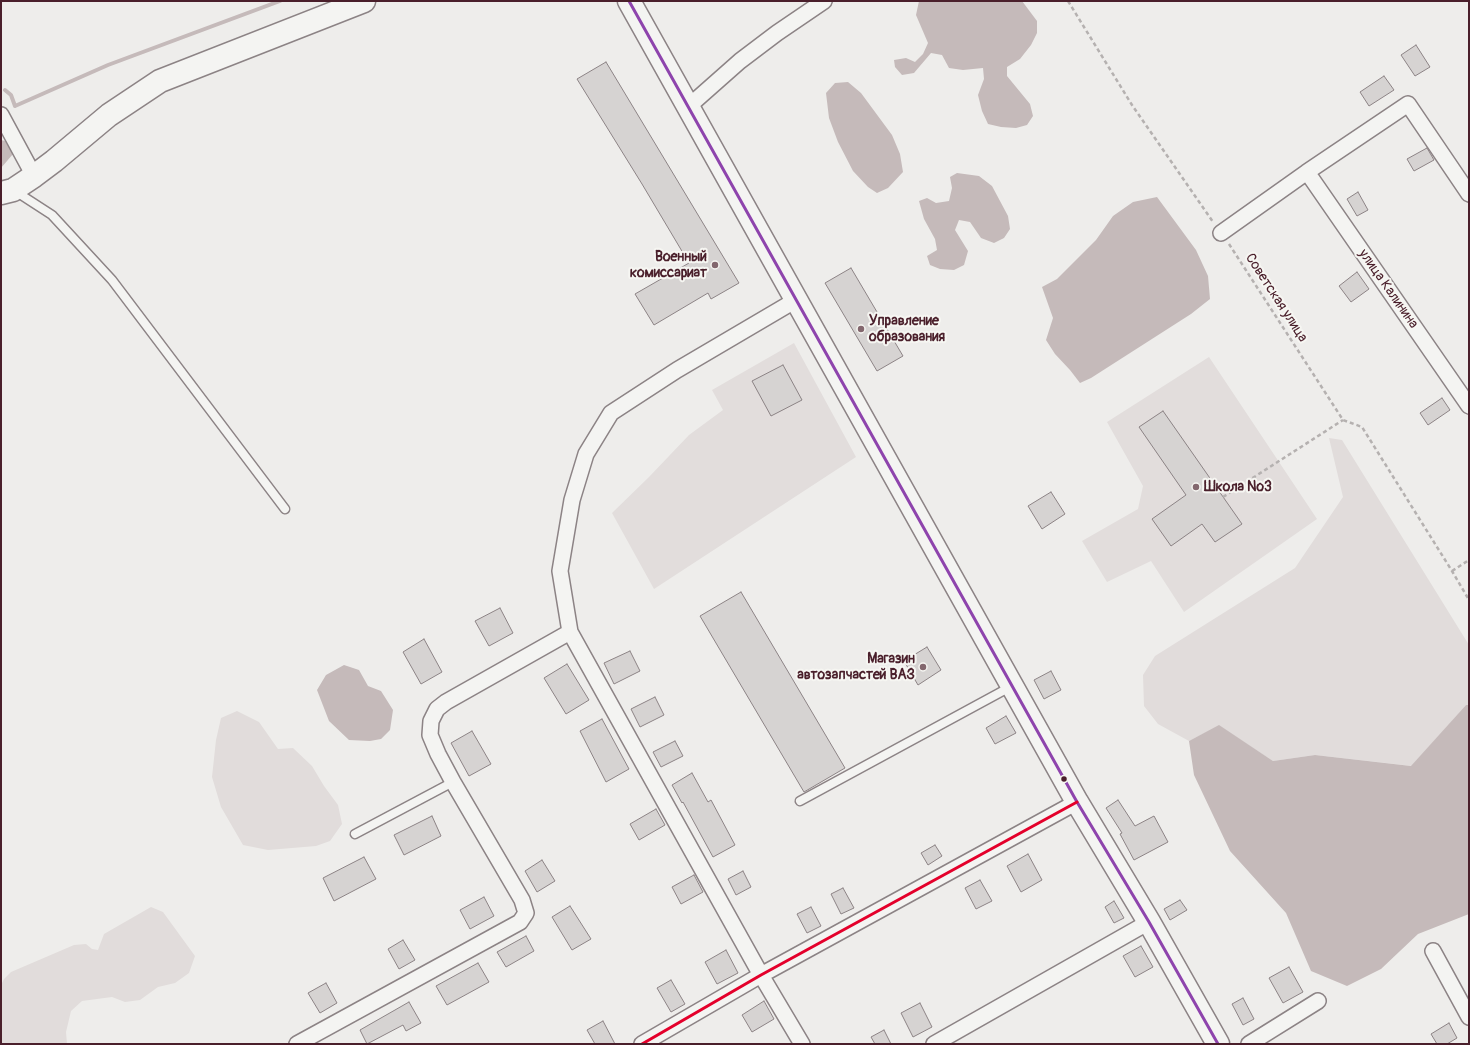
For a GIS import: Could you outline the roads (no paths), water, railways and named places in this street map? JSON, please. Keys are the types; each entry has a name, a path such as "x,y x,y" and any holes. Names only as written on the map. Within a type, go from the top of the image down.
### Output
{"street":[{"path":"7,192 34,176 54,161 109,114 160,81 364,1"},
{"path":"629,1 1077,802 1149,922 1218,1044"},
{"path":"688,108 740,61 824,1"},
{"path":"1221,233 1307,172 1408,104 1469,194"},
{"path":"1,115 34,176"},
{"name":"улица Калинина","path":"1307,172 1469,406"},
{"path":"796,300 677,370 611,414 586,454 572,500 560,571 570,632 761,975 802,1044"},
{"path":"297,1044 520,922 526,913 522,900 438,754 430,735 431,721 437,709 446,702 570,632"},
{"path":"642,1044 761,975 1077,802"},
{"path":"934,1044 1149,922"},
{"path":"1433,951 1469,1017"},
{"path":"1249,1044 1318,1001"}],"lane":[{"path":"7,192 52,215 112,280 285,509"},
{"path":"800,801 1012,686"},
{"path":"355,834 453,782"}],"waterway":[{"path":"5,90 11,95 15,106 108,65 280,1"}],"place":[{"name":"Военный комиссариат","path":"715,265"},
{"name":"Управление образования","path":"861,329"},
{"name":"Школа №3","path":"1196,487"},
{"name":"Магазин автозапчастей ВАЗ","path":"923,667"}]}
